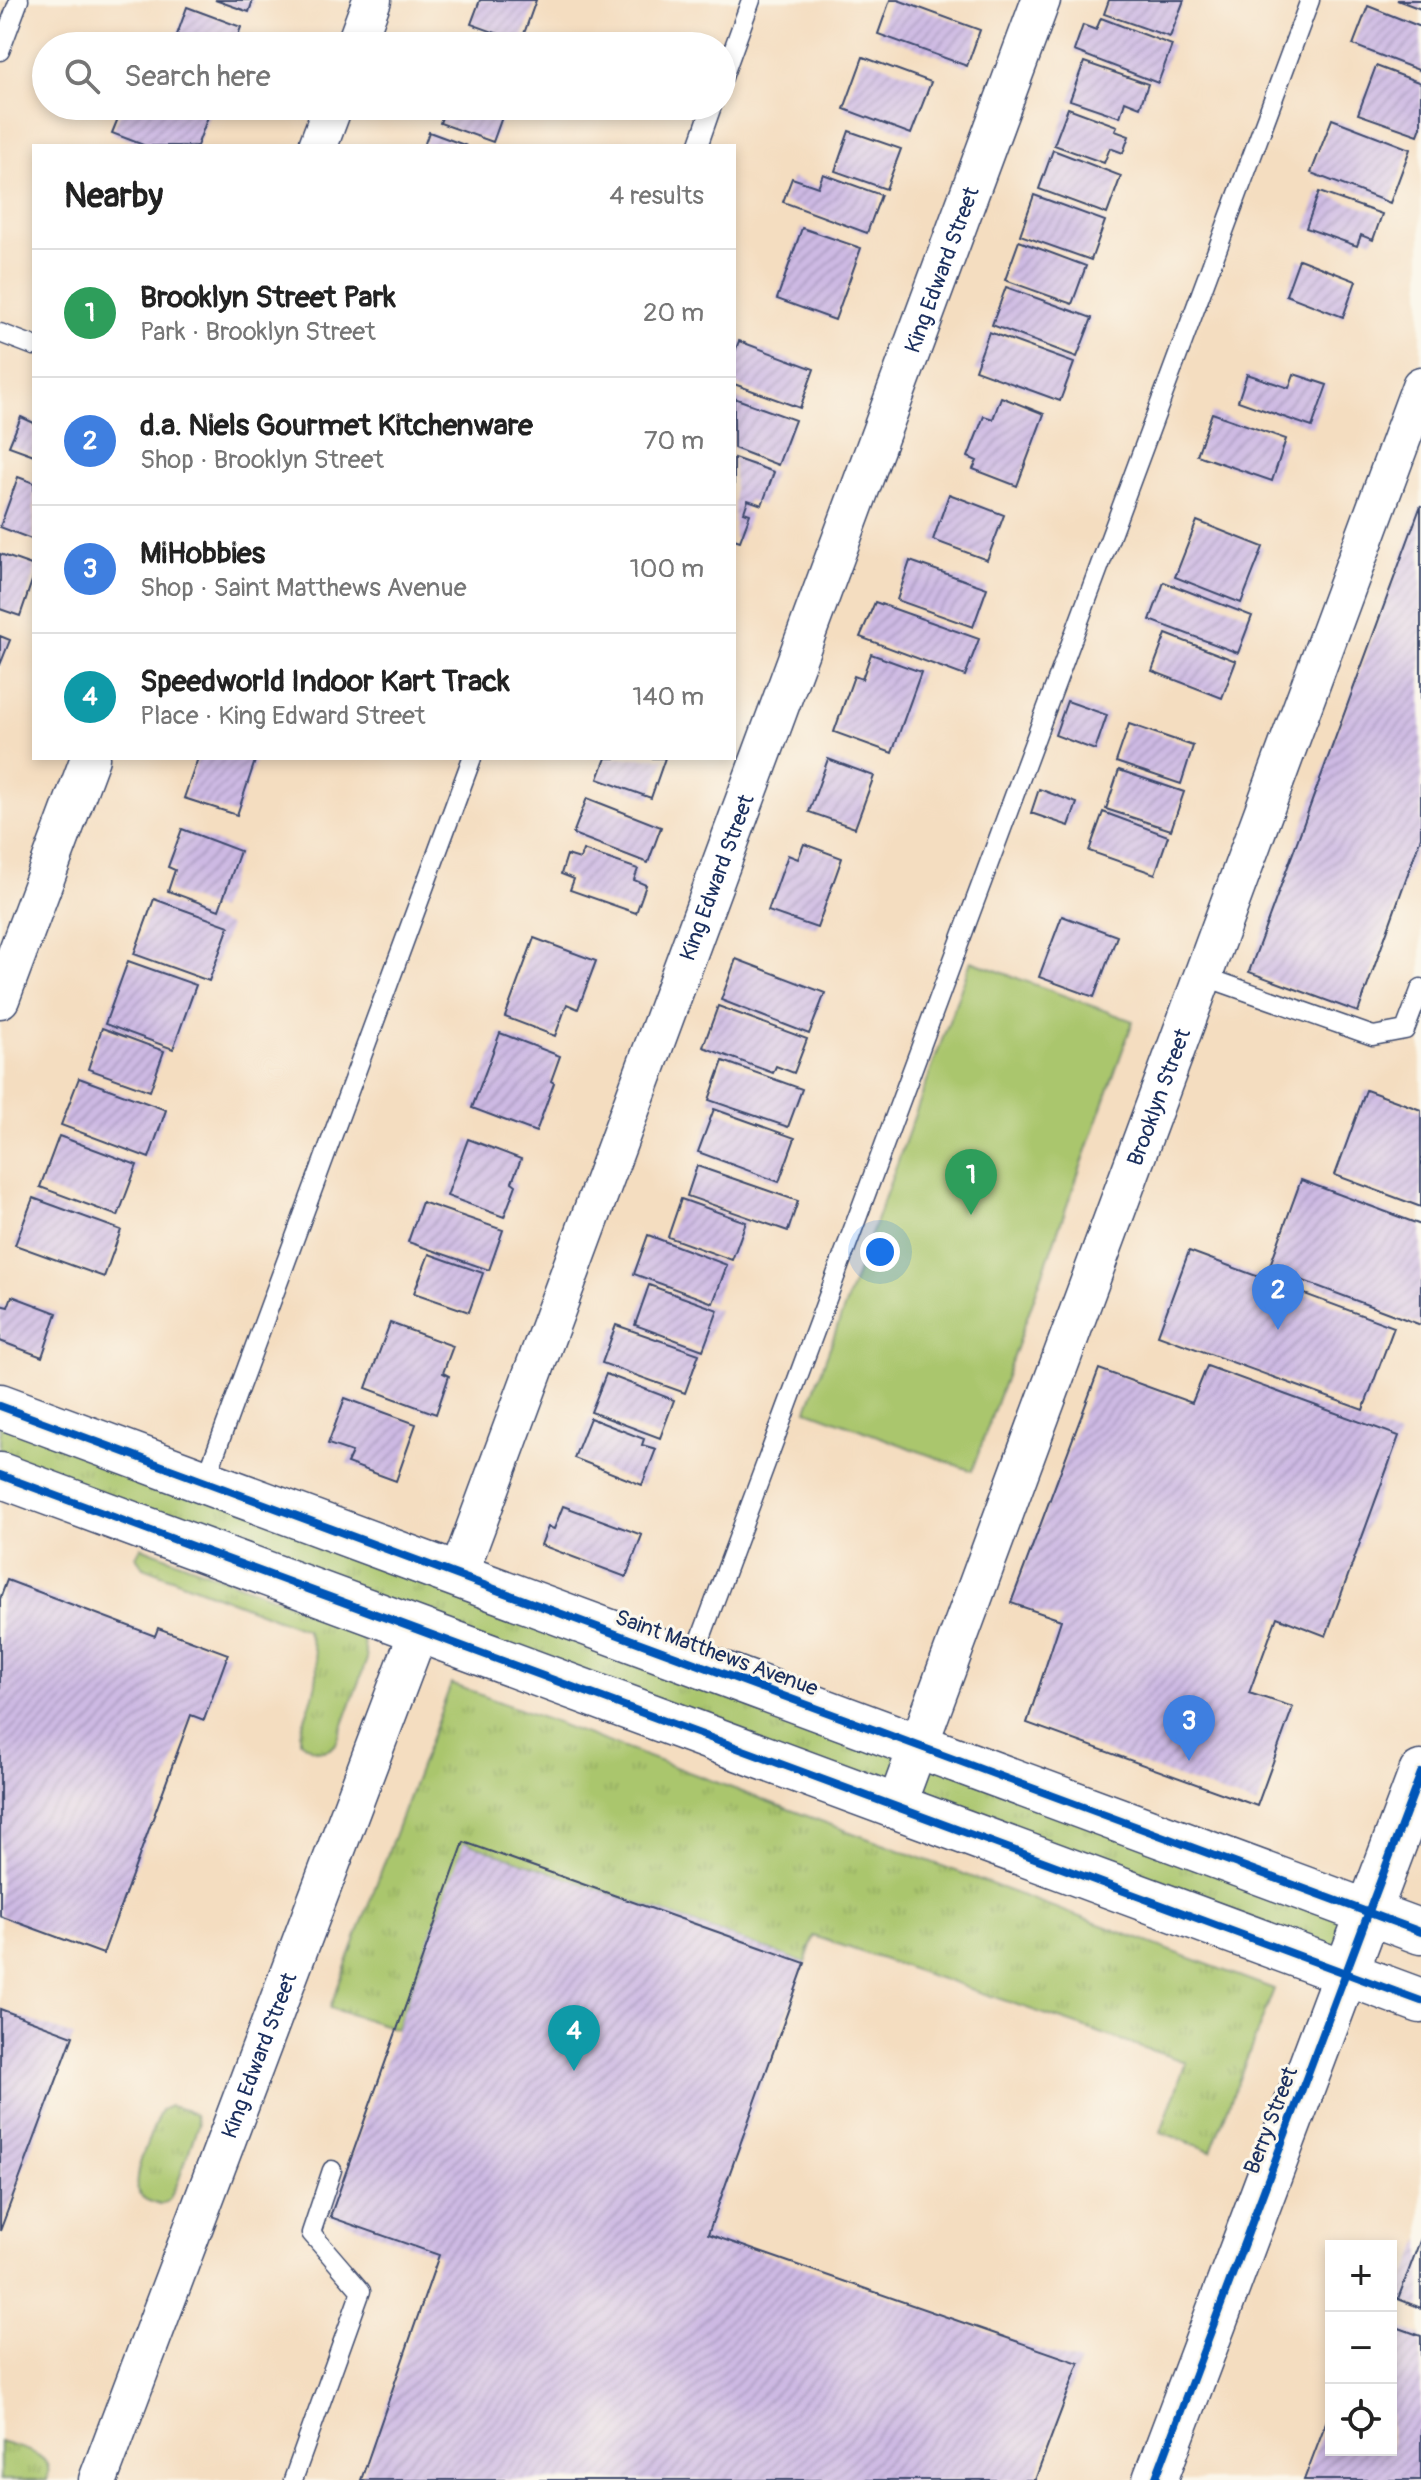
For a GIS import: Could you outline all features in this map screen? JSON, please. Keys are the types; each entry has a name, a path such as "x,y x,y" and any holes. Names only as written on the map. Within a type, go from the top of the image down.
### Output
{"street":[{"path":"360,32 372,0"},
{"name":"King Edward Street","path":"458,1575 1041,0"},
{"path":"319,144 328,120"},
{"name":"Brooklyn Street","path":"896,1806 1421,386"},
{"path":"0,999 89,760"},
{"name":"Saint Matthews Avenue","path":"0,1406 1421,1932"},
{"path":"0,1475 1421,2001"},
{"name":"King Edward Street","path":"98,2480 419,1630"},
{"name":"Berry Street","path":"1155,2480 1421,1773"}],"lane":[{"path":"0,51 19,0"},
{"path":"736,41 751,0"},
{"path":"692,1662 1310,0"},
{"path":"699,144 707,120"},
{"path":"0,333 32,345"},
{"path":"205,1481 471,760"},
{"path":"1203,976 1373,1036 1405,1030 1421,988"},
{"path":"293,2480 361,2291 311,2233 332,2170"}],"green space":[{"path":"971,961 1133,1021 972,1471 807,1410"},
{"path":"0,1406 1369,1913 1345,1973 0,1475"},
{"path":"141,1547 357,1629 367,1659 332,1748 318,1751 300,1741 314,1693 317,1670 306,1630 143,1567 136,1557"},
{"path":"451,1684 1274,1989 1211,2151 1161,2132 1186,2062 814,1936 805,1963 465,1842 397,2029 330,2008"},
{"path":"170,2106 195,2115 198,2125 178,2182 169,2200 160,2205 140,2195 136,2185 137,2175 161,2110"},
{"path":"0,2442 41,2458 49,2471 47,2480 0,2480"}],"building":[{"path":"215,0 253,0 249,12"},
{"path":"480,0 536,0 525,32 493,32 471,24"},
{"path":"890,0 898,0 980,30 967,66 878,34"},
{"path":"1109,0 1184,0 1170,37 1104,14"},
{"path":"1397,0 1421,0 1421,9"},
{"path":"1368,6 1421,27 1421,71 1353,45"},
{"path":"187,7 241,27 239,32 178,32"},
{"path":"1101,18 1172,45 1158,83 1074,51 1083,25 1096,30"},
{"path":"863,57 931,82 911,134 844,109"},
{"path":"1084,62 1148,84 1140,107 1125,101 1120,117 1070,100"},
{"path":"1376,66 1421,83 1421,127 1418,135 1358,114"},
{"path":"1068,108 1117,126 1115,131 1129,136 1123,153 1110,148 1104,163 1054,145"},
{"path":"1332,119 1410,149 1390,203 1311,173"},
{"path":"117,120 207,120 198,144 141,144 112,133"},
{"path":"441,120 501,120 493,142 440,123"},
{"path":"849,131 901,149 886,189 835,171"},
{"path":"429,132 462,144 425,144"},
{"path":"1053,150 1121,176 1107,214 1039,189"},
{"path":"823,174 881,195 867,233 783,202 792,178 818,187"},
{"path":"1319,192 1382,214 1373,240 1361,235 1357,246 1306,228"},
{"path":"1034,195 1105,221 1091,260 1020,235"},
{"path":"802,228 861,248 835,320 777,299"},
{"path":"1019,241 1086,266 1072,304 1005,280"},
{"path":"1299,259 1356,281 1343,317 1286,295"},
{"path":"1006,287 1092,318 1077,357 992,325"},
{"path":"989,332 1074,363 1060,401 975,370"},
{"path":"739,341 814,369 800,408 736,385 736,349"},
{"path":"1247,374 1289,388 1294,374 1327,385 1312,427 1238,401"},
{"path":"1001,397 1044,414 1017,486 973,469 977,461 968,457 984,416 993,419"},
{"path":"736,399 795,420 778,465 736,449"},
{"path":"1212,413 1286,439 1272,481 1197,455"},
{"path":"21,417 32,422 32,454 9,446"},
{"path":"736,459 774,472 762,505 748,500 744,512 750,514 740,541 736,540"},
{"path":"18,477 32,482 32,539 0,527"},
{"path":"949,494 1004,515 987,560 933,540"},
{"path":"1421,505 1421,837 1358,1012 1249,972"},
{"path":"1197,521 1263,547 1241,603 1175,577"},
{"path":"0,554 32,565 32,581 20,616 0,609"},
{"path":"910,561 987,588 973,627 897,600"},
{"path":"1164,582 1252,616 1238,653 1150,620"},
{"path":"875,602 979,639 965,676 860,637"},
{"path":"1166,634 1236,661 1222,698 1152,671"},
{"path":"0,636 10,640 0,665"},
{"path":"871,654 921,672 892,753 834,732 854,676 862,679"},
{"path":"1067,701 1107,715 1095,750 1055,735"},
{"path":"1129,724 1193,746 1181,784 1116,762"},
{"path":"828,759 874,776 855,828 809,812"},
{"path":"197,760 255,760 237,815 184,798"},
{"path":"605,760 664,760 651,798 598,779"},
{"path":"1119,770 1184,792 1171,830 1106,809"},
{"path":"1039,789 1077,803 1069,826 1031,813"},
{"path":"587,798 661,827 648,863 573,834"},
{"path":"1103,812 1168,836 1155,874 1089,851"},
{"path":"182,829 240,851 219,910 168,891 175,870 168,867"},
{"path":"804,844 842,858 817,928 768,911 788,855 798,859"},
{"path":"583,850 638,869 634,880 646,885 636,913 570,890 574,879 561,874 567,855 580,859"},
{"path":"154,899 229,926 209,981 134,954"},
{"path":"1062,916 1117,936 1094,997 1039,977"},
{"path":"534,938 596,961 578,1009 567,1004 555,1036 505,1017"},
{"path":"736,959 825,993 809,1034 721,1000"},
{"path":"128,961 196,985 173,1049 105,1024"},
{"path":"718,1006 807,1039 794,1073 776,1066 773,1073 703,1047"},
{"path":"102,1028 164,1051 150,1091 88,1069"},
{"path":"500,1033 560,1056 551,1081 554,1083 536,1132 472,1108"},
{"path":"723,1061 802,1089 788,1127 709,1100"},
{"path":"79,1078 166,1110 149,1158 61,1125"},
{"path":"1366,1090 1421,1110 1421,1207 1335,1175"},
{"path":"714,1109 795,1138 779,1182 698,1152"},
{"path":"59,1136 137,1165 118,1216 40,1187"},
{"path":"468,1139 521,1159 512,1182 516,1185 504,1217 447,1196"},
{"path":"697,1166 798,1201 788,1231 687,1196"},
{"path":"1301,1180 1421,1225 1421,1325 1269,1268"},
{"path":"33,1198 121,1230 104,1277 15,1245"},
{"path":"681,1199 746,1222 732,1260 668,1237"},
{"path":"422,1202 503,1230 489,1270 408,1242"},
{"path":"648,1235 727,1265 713,1303 634,1274"},
{"path":"1189,1251 1394,1327 1363,1410 1158,1335"},
{"path":"429,1254 483,1273 469,1312 414,1293"},
{"path":"649,1285 718,1310 703,1350 635,1325"},
{"path":"12,1296 57,1313 42,1357 0,1341 0,1305 8,1307"},
{"path":"390,1323 453,1346 443,1373 449,1376 436,1414 366,1388"},
{"path":"616,1325 699,1354 685,1393 602,1363"},
{"path":"1207,1366 1399,1436 1326,1636 1277,1617 1249,1693 1293,1707 1257,1806 1027,1723 1061,1620 1011,1603 1099,1369 1192,1403"},
{"path":"606,1374 674,1400 660,1438 591,1412"},
{"path":"345,1398 416,1424 396,1481 347,1463 352,1452 328,1444"},
{"path":"590,1418 644,1439 642,1445 656,1449 642,1485 574,1458"},
{"path":"563,1506 642,1535 626,1577 541,1545 548,1527 554,1529"},
{"path":"7,1580 155,1636 158,1628 228,1654 204,1720 191,1715 103,1954 0,1916 0,1599"},
{"path":"464,1842 805,1963 708,2234 1079,2363 1035,2480 361,2480 439,2255 330,2217"},
{"path":"0,2009 73,2036 0,2231"},
{"path":"1421,2238 1421,2308 1398,2299"},
{"path":"1397,2327 1421,2336 1421,2480 1304,2480 1325,2425 1325,2456 1397,2456"}],"cycle path":[{"path":"0,1406 1421,1932"},
{"path":"0,1475 1421,2001"},
{"path":"1155,2480 1421,1773"}],"place":[{"name":"Brooklyn Street Park","path":"971,1215"},
{"name":"d.a. Niels Gourmet Kitchenware","path":"1278,1330"},
{"name":"MiHobbies","path":"1189,1761"},
{"name":"Speedworld Indoor Kart Track","path":"574,2071"}]}
